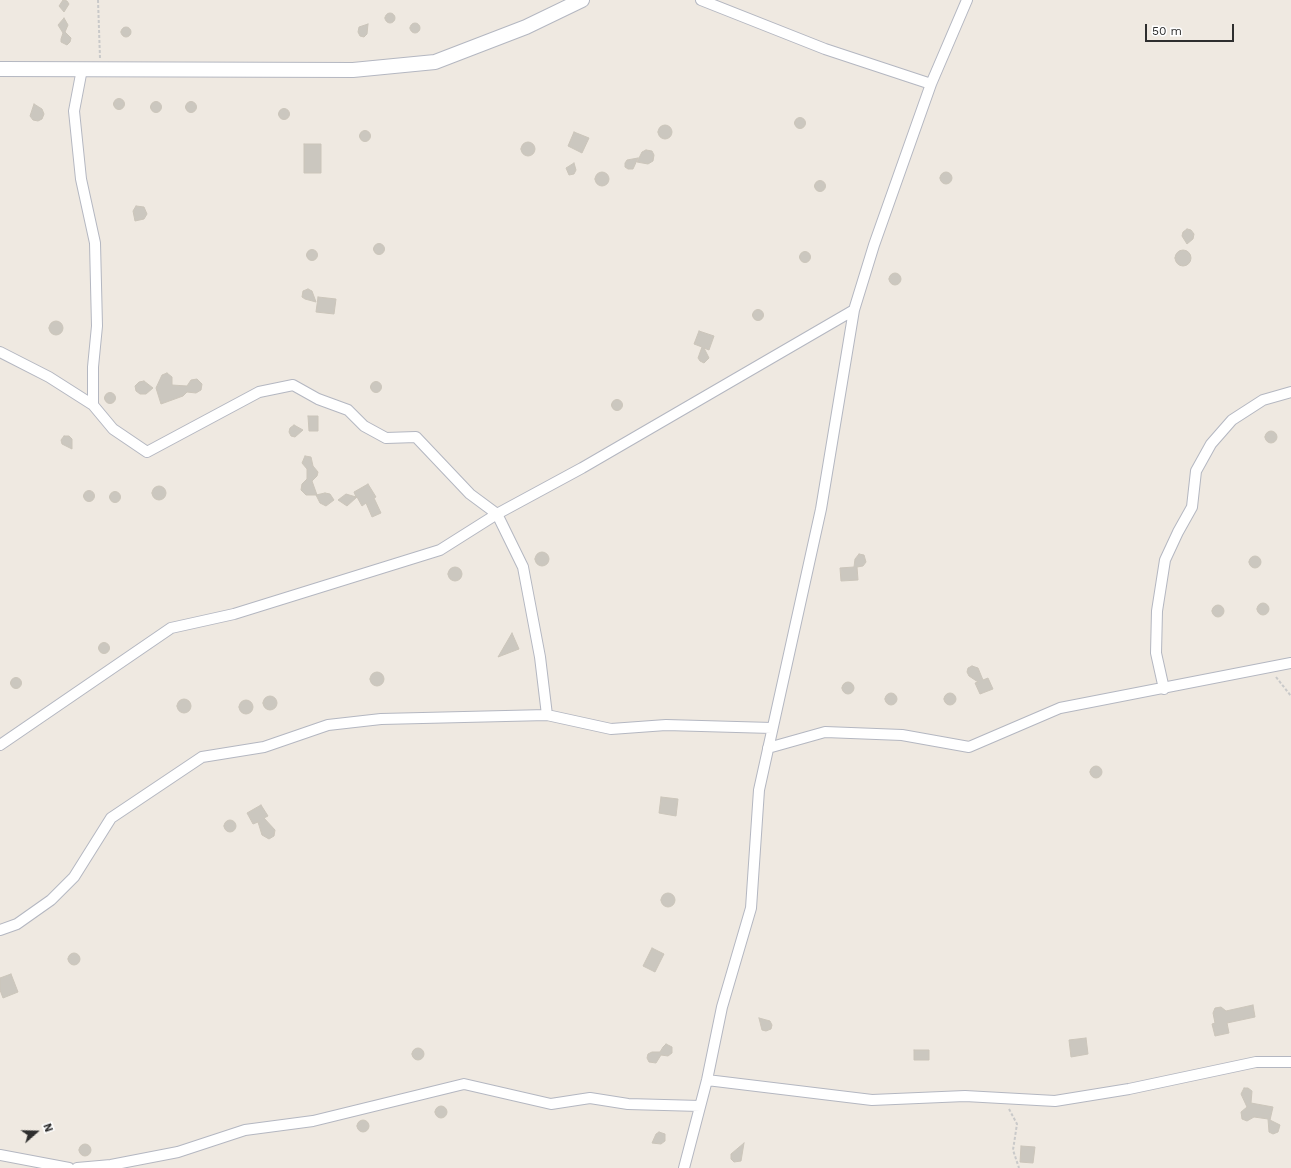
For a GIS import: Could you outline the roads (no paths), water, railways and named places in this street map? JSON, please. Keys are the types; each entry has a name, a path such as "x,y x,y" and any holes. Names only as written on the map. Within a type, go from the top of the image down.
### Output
{"street":[{"path":"0,69 353,70 435,62 526,27 582,0"},
{"path":"700,0 825,49 931,84"},
{"path":"684,1168 707,1080 722,1008 750,908 759,790 821,509 854,310 874,245 931,84 967,0"},
{"path":"82,69 74,111 81,179 95,243 97,326 93,367 93,405"},
{"path":"0,745 171,628 234,614 440,550 496,514 582,468 854,310"},
{"path":"0,352 49,377 93,405 113,429 147,452 259,392 293,385 318,398 348,410 364,426 386,438 416,437 470,494 496,514 523,567 540,657 547,715"},
{"path":"1164,689 1156,653 1157,611 1166,560 1178,532 1192,507 1196,471 1211,444 1232,420 1263,400 1291,392"},
{"path":"768,748 825,732 902,735 969,747 1060,708 1164,689 1291,663"},
{"path":"0,930 17,924 51,900 74,877 111,818 202,758 264,747 328,725 381,719 547,715 611,729 666,725 772,728"},
{"path":"707,1080 872,1100 965,1096 1055,1101 1129,1089 1256,1062 1291,1062"},
{"path":"77,1168 111,1165 178,1152 245,1130 314,1121 464,1084 551,1104 590,1098 628,1104 700,1106"},
{"path":"0,1155 68,1168"}]}
